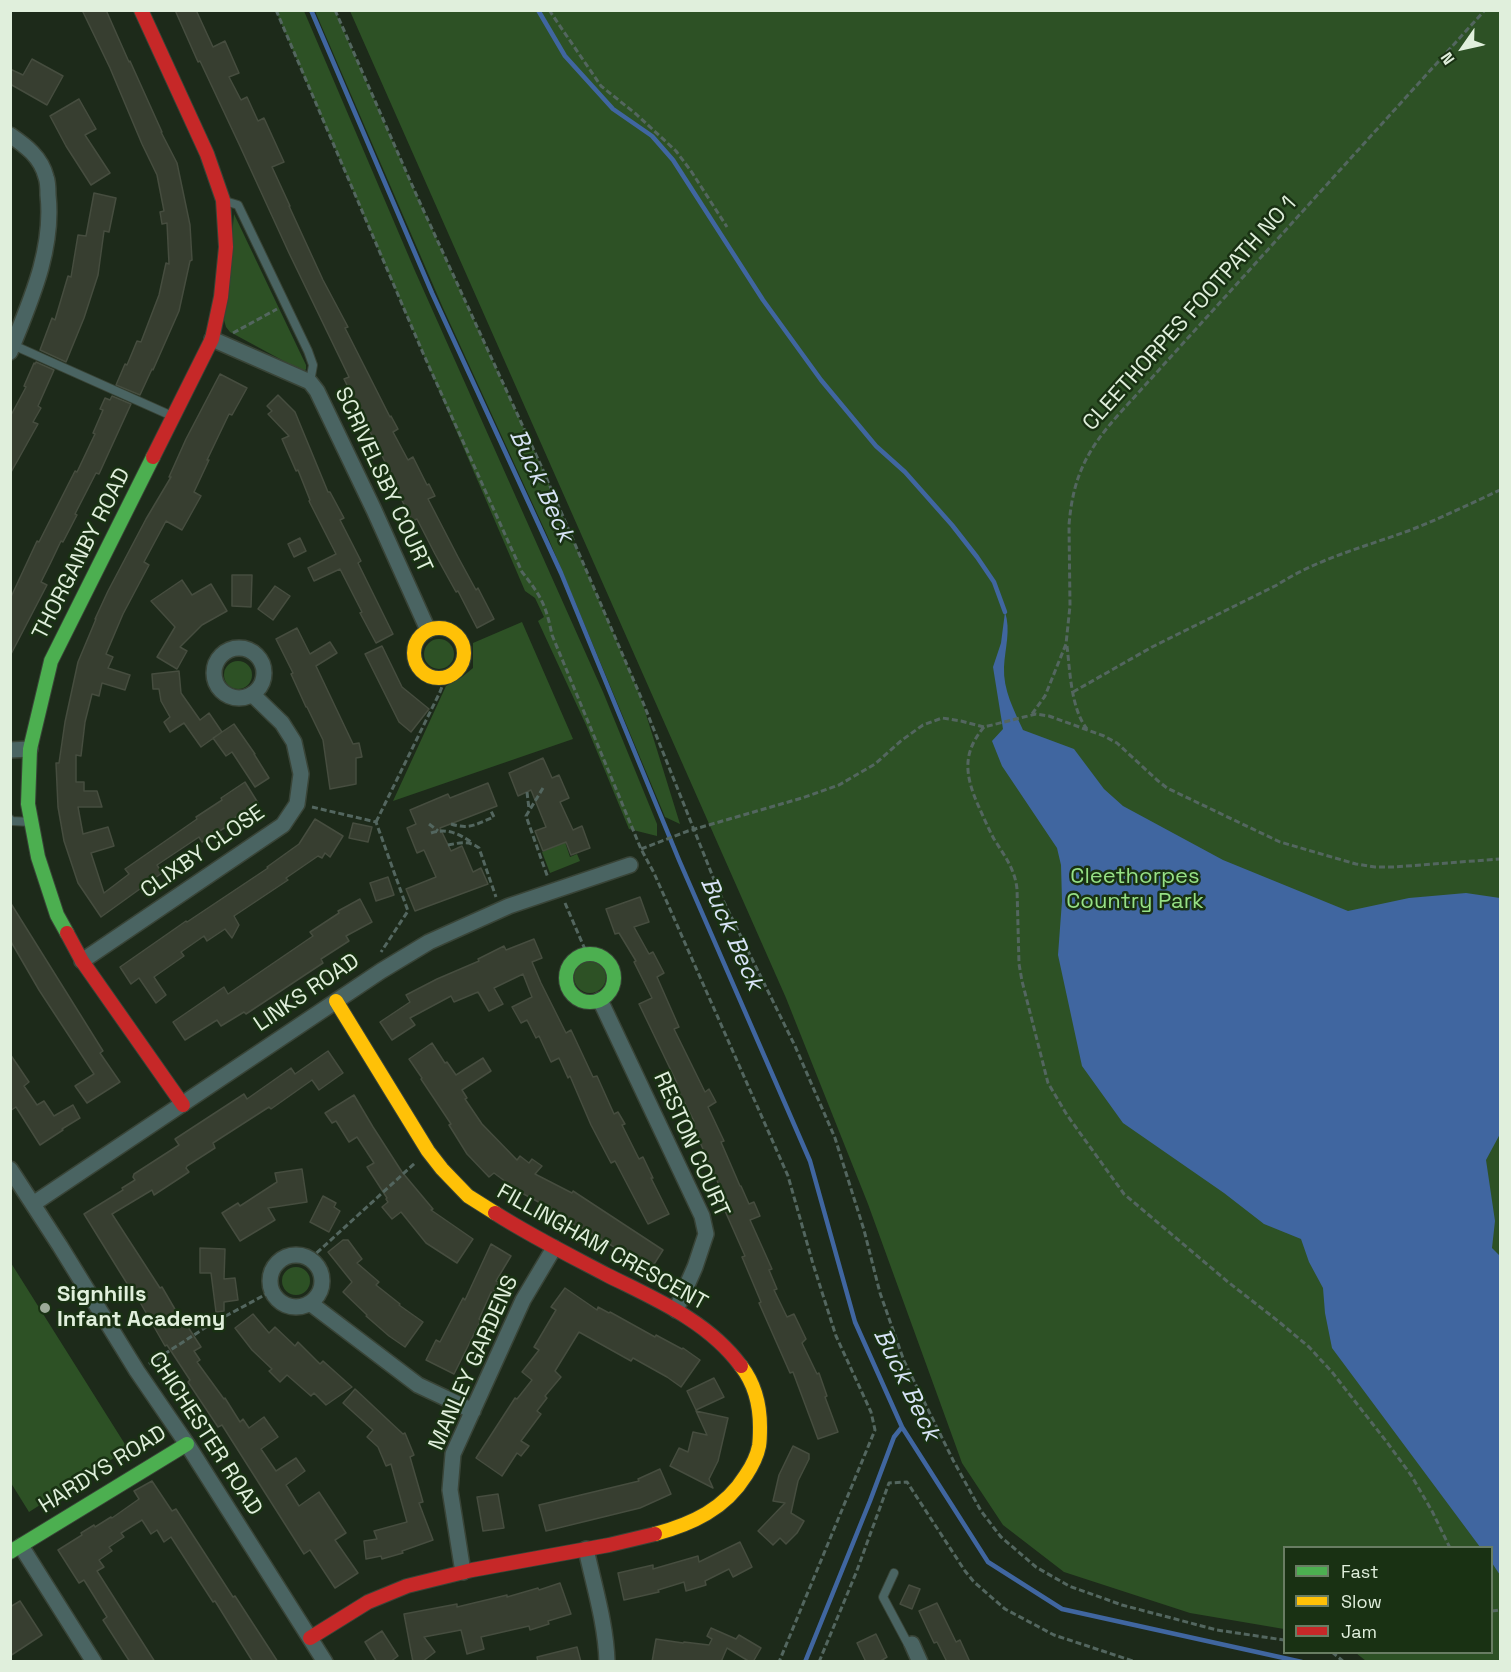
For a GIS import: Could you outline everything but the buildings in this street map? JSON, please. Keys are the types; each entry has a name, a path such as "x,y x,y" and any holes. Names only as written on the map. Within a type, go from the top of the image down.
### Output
{"street":[{"name":"THORGANBY ROAD","path":"141,10 207,154 224,200 226,247 216,341 174,417 51,661 30,749 28,804 38,857 57,915 82,962 183,1105"},
{"path":"10,135 31,150 40,162 46,177 50,211 42,267 12,348"},
{"name":"SCRIVELSBY COURT","path":"216,341 310,382 317,391 428,630"},
{"path":"441,628 454,632 462,642 464,656 459,668 436,679 424,674 416,664 413,651 418,639 428,630 441,628"},
{"name":"CLIXBY CLOSE","path":"82,962 283,825 297,804 301,774 294,741 282,723 252,694"},
{"path":"10,750 30,749"},
{"name":"LINKS ROAD","path":"33,1204 336,1000 429,942 501,910 630,865"},
{"path":"587,954 597,955 605,959 611,967 614,977 613,986 600,1000 590,1002 580,1000 572,994 567,985 566,974 570,965 577,958 587,954"},
{"name":"FILLINGHAM CRESCENT","path":"310,1638 346,1614 388,1593 463,1572 586,1550 664,1533 696,1520 725,1502 745,1478 759,1451 760,1418 755,1389 740,1364 719,1341 690,1318 554,1248 468,1196 428,1151 336,1000"},
{"name":"RESTON COURT","path":"600,1000 702,1216 706,1234 695,1267 675,1310"},
{"name":"CHICHESTER ROAD","path":"10,1169 325,1662"},
{"name":"MANLEY GARDENS","path":"463,1572 450,1491 453,1454 523,1299 554,1248"},
{"path":"296,1255 310,1259 321,1272 322,1284 318,1295 310,1303 299,1307 287,1306 278,1300 272,1291 270,1281 272,1271 277,1263 286,1257 296,1255"},
{"path":"310,1303 418,1385 473,1411"},
{"name":"HARDYS ROAD","path":"16,1549 187,1444"},
{"path":"16,1549 94,1662"},
{"path":"586,1550 603,1628 607,1662"},
{"path":"912,1644 920,1662"}],"lane":[{"path":"224,200 238,206 286,304 313,365 310,382"},
{"path":"12,348 174,417"},
{"path":"10,819 32,822"},
{"path":"894,1573 883,1597 908,1644 912,1644"}],"path":[{"path":"276,10 423,353 512,551 522,572 540,595 552,636 641,849 654,873 788,1176 836,1336 871,1412 875,1430 779,1662"},
{"path":"335,10 416,194 543,470 640,695 719,892 795,1046 835,1138 864,1230 880,1293 904,1361 981,1511 1001,1537 1036,1567 1069,1586 1122,1605 1217,1630 1283,1640"},
{"path":"549,10 601,86 675,151 691,171 727,227"},
{"name":"CLEETHORPES FOOTPATH NO 1","path":"1031,716 1045,696 1066,644 1070,606 1069,525 1072,498 1080,470 1105,429 1485,10"},
{"path":"216,341 286,304"},
{"path":"1073,692 1152,647 1277,585 1296,573 1322,561 1410,530 1500,490"},
{"path":"1066,644 1073,692 1081,718 1088,730"},
{"path":"381,971 379,955 408,911 376,822 446,676"},
{"path":"653,845 688,831 839,785 875,764 908,736 933,720 949,719 984,727 1040,714 1088,730 1117,743 1167,788 1280,842 1375,867 1500,859"},
{"path":"984,727 975,740 968,758 968,782 987,825 1012,866 1016,878 1020,972 1046,1075 1054,1096 1124,1194 1309,1347 1332,1372 1411,1475 1449,1546"},
{"path":"543,788 526,816 556,890 587,954"},
{"path":"527,792 530,811"},
{"path":"297,804 376,822"},
{"path":"449,831 450,822 464,828 494,817 490,809"},
{"path":"429,824 438,831"},
{"path":"431,833 449,831 460,835 479,848 501,910"},
{"path":"448,844 464,842 475,844"},
{"path":"310,1259 428,1151"},
{"path":"137,1371 211,1324 272,1291"},
{"path":"819,1662 856,1573 889,1483 907,1482 965,1571 1005,1609 1054,1635 1136,1662"}],"green space":[{"path":"276,11 304,11 415,271 603,692 657,824 657,836 629,829 586,725 538,621 544,617 535,598 525,591"},
{"path":"315,11 335,11 543,470 640,695 680,824 665,817 547,535 443,308"},
{"name":"Cleethorpes Country Park","path":"350,11 1500,11 1500,1661 1366,1661 1357,1654 1493,1654 1493,1546 1283,1546 1283,1629 1190,1613 1064,1572 1003,1525 962,1463 868,1204 786,998"},
{"path":"234,214 306,365 304,372 230,332 226,327 224,320"},
{"path":"522,622 573,739 393,801 446,686 473,668 473,643"},
{"path":"439,639 449,644 454,654 449,664 439,669 429,664 424,654 429,644"},
{"path":"238,661 248,665 252,675 248,685 238,689 228,685 224,675 228,665"},
{"path":"565,842 570,857 577,854 580,861 550,873 542,852"},
{"path":"590,961 601,966 606,977 601,988 590,993 579,988 574,977 579,966"},
{"path":"11,1263 128,1449 29,1512 11,1483"},
{"path":"296,1267 306,1271 310,1281 306,1291 296,1295 286,1291 282,1281 286,1271"}],"water":[{"path":"1005,612 1008,632 1004,667 1005,684 1023,730 1074,749 1104,789 1123,806 1223,860 1348,911 1409,898 1466,893 1500,898 1500,1134 1486,1160 1495,1221 1492,1248 1500,1256 1500,1575 1493,1564 1493,1546 1479,1546 1332,1348 1323,1288 1309,1262 1301,1239 1264,1224 1224,1193 1123,1123 1082,1066 1058,955 1062,901 1061,865 1057,848 1002,766 992,741 1003,729 993,667 1001,643"}],"waterway":[{"name":"Buck Beck","path":"311,10 432,293 561,573 679,860 810,1161 855,1322 902,1427 988,1562 1062,1609 1302,1662"},
{"path":"538,10 565,56 613,109 652,136 673,160 763,300 821,380 876,446 905,472 952,525 994,582 1005,612"},
{"path":"805,1662 894,1437 902,1427"}],"traffic: fast":[{"path":"67,933 57,915 38,857 28,804 30,749 51,661 153,457"},
{"path":"590,954 607,961 614,978 607,995 590,1002 573,995 566,978 573,961 590,954"},
{"path":"10,1552 187,1444"}],"traffic: slow":[{"path":"439,628 457,635 464,653 457,671 439,678 421,671 414,653 421,635 439,628"},
{"path":"336,1001 428,1151 468,1196 495,1213"},
{"path":"655,1534 695,1520 718,1506 738,1487 752,1465 759,1444 759,1411 753,1387 741,1366"}],"traffic: jam":[{"path":"141,10 207,154 223,200 226,247 221,297 212,339 153,457"},
{"path":"67,933 82,961 183,1105"},
{"path":"495,1213 522,1230 680,1313 713,1336 741,1366"},
{"path":"310,1638 368,1602 407,1586 472,1570 609,1545 655,1534"}],"place":[{"name":"Signhills Infant Academy","path":"45,1308"}]}
